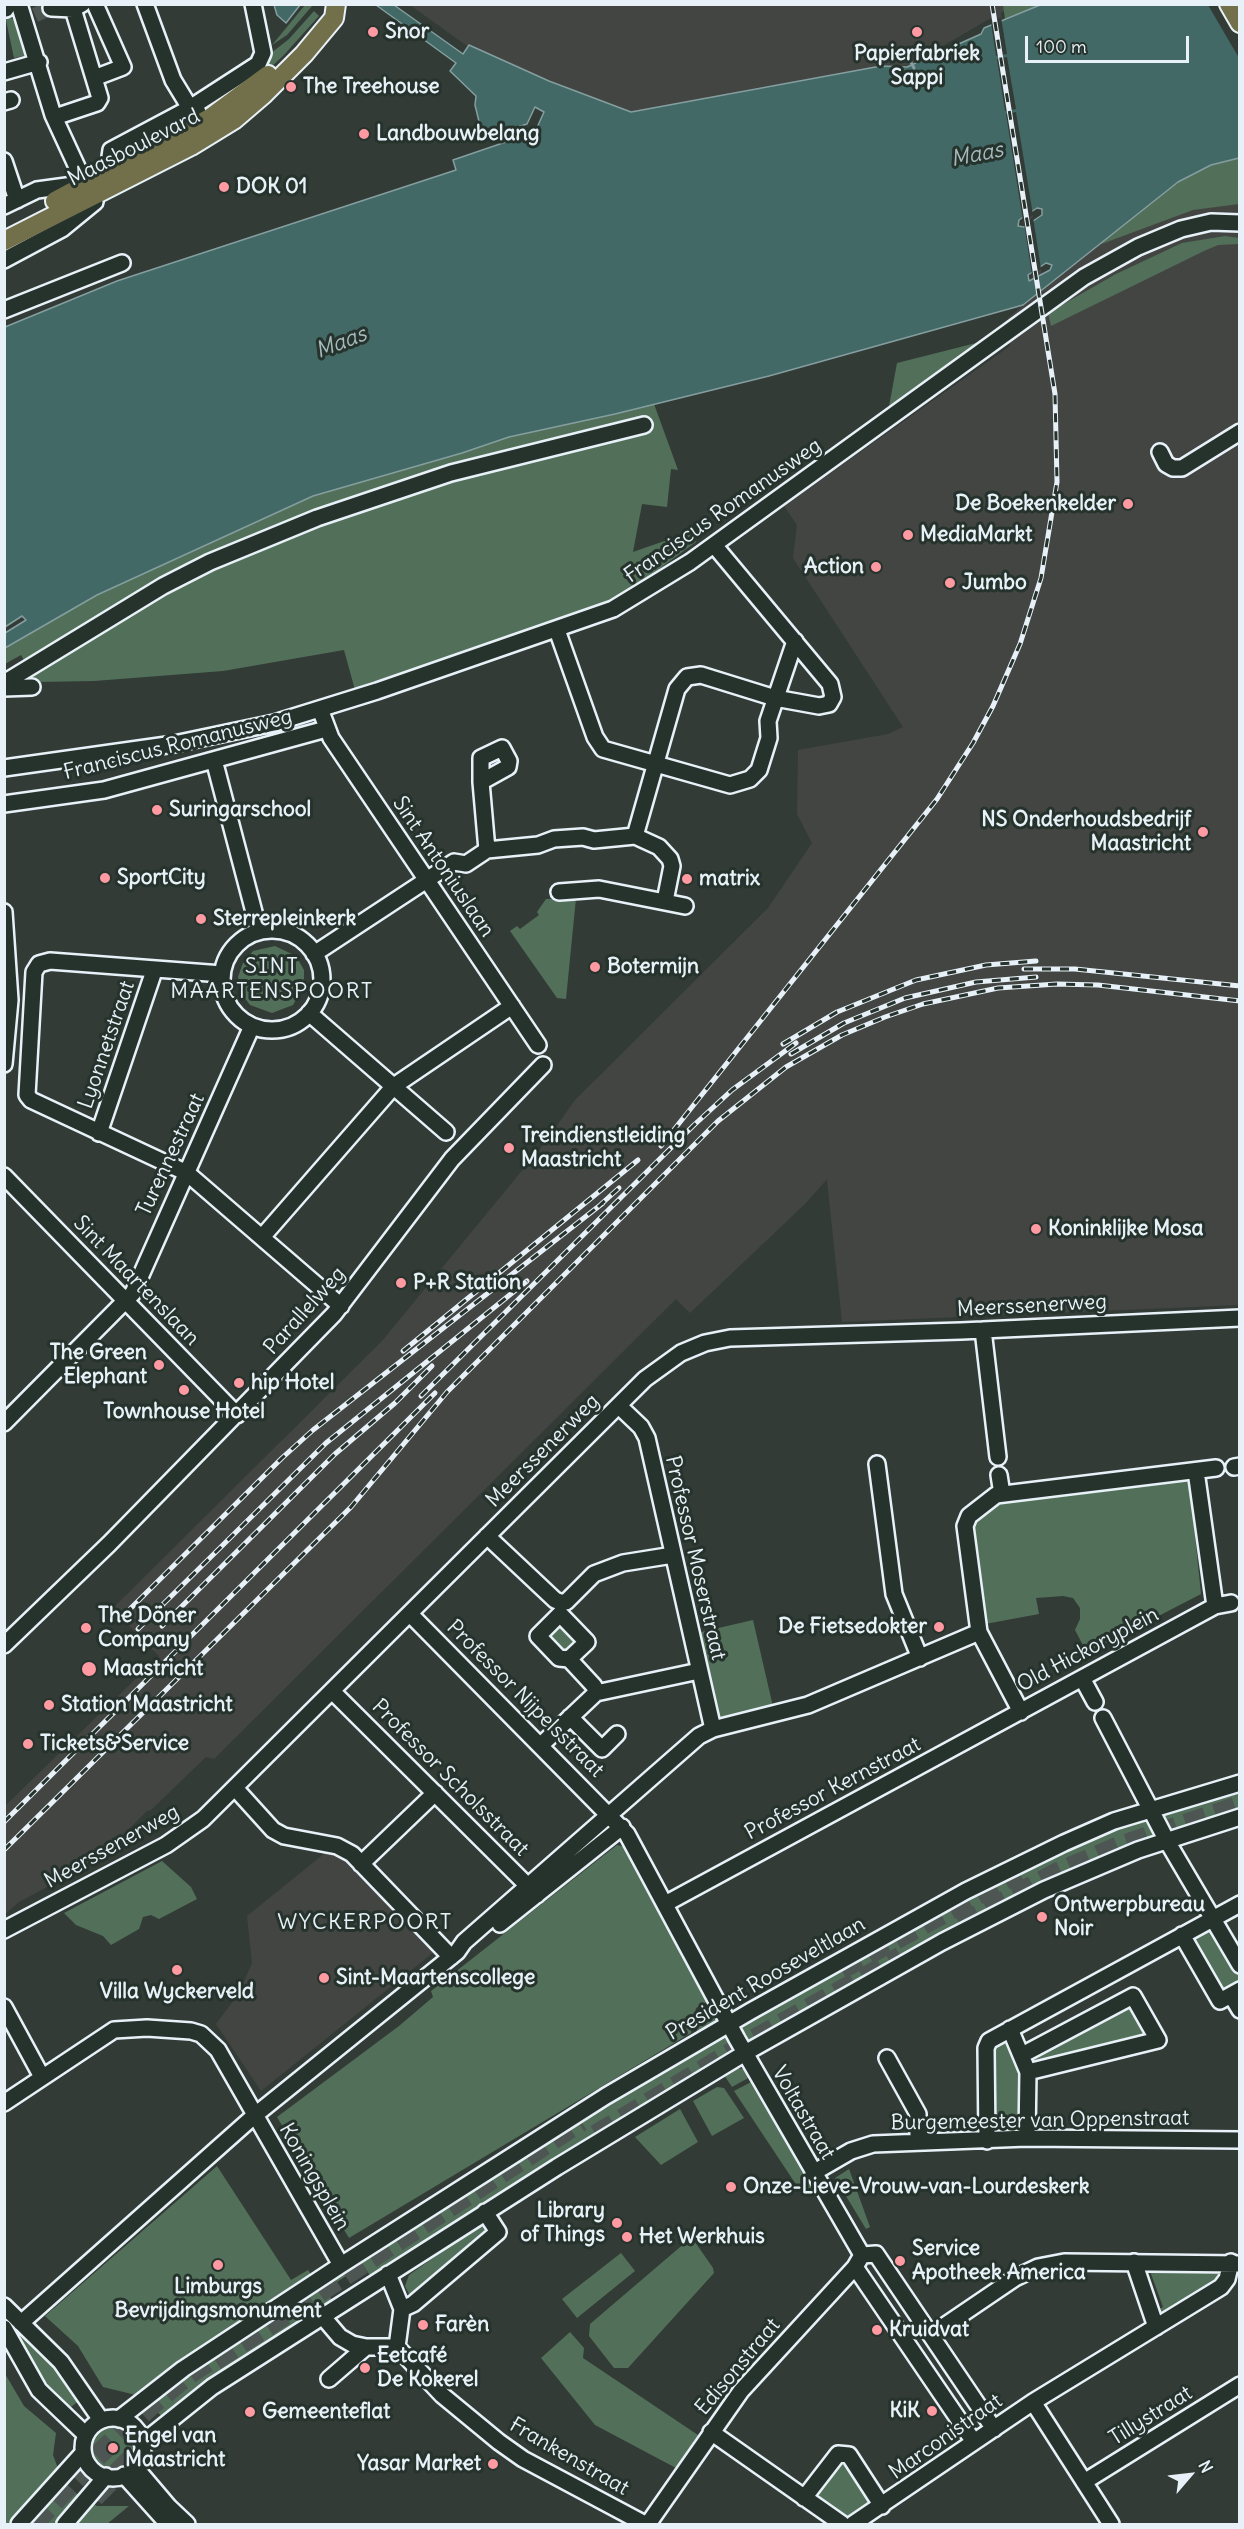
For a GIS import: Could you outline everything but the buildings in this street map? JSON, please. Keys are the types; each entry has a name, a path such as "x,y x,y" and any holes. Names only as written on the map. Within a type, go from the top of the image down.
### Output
{"main road":[{"path":"1229,4 1239,23"},
{"path":"271,80 326,11 336,5"},
{"name":"Maasboulevard","path":"115,176 271,80"},
{"name":"Maasboulevard","path":"4,232 87,189 213,133 244,112 271,80"},
{"name":"Maasboulevard","path":"4,241 87,189"}],"street":[{"path":"94,78 123,67 95,4"},
{"path":"145,4 173,80 190,108 210,118"},
{"path":"248,4 259,31"},
{"path":"4,260 62,229 85,208 115,176 111,150 190,108 258,63 263,53 254,4"},
{"path":"51,8 77,7 100,98 97,103 54,116"},
{"path":"4,161 11,203 37,190 87,189 54,116 39,62 20,12"},
{"path":"4,72 39,62"},
{"name":"Franciscus Romanusweg","path":"4,768 208,738 321,709 557,630 623,604 665,580 1084,277 1138,247 1181,229 1211,222 1239,223"},
{"path":"4,310 122,264"},
{"path":"4,683 163,586 210,562 317,518 451,473 644,425"},
{"path":"1160,452 1166,464 1173,468 1182,468 1239,432"},
{"path":"635,836 677,689 687,677 701,675 775,698 819,706 829,704 833,698 830,684 714,545"},
{"path":"557,630 598,743 603,749 730,785 750,779 759,770 769,738 768,721 795,641"},
{"path":"4,688 32,687"},
{"name":"Sint Antoniuslaan","path":"321,709 326,729 538,1045"},
{"name":"Franciscus Romanusweg","path":"4,804 98,792 326,729"},
{"path":"214,760 259,932"},
{"path":"480,782 487,850"},
{"path":"314,954 454,862 466,864 487,850 538,845 563,838 583,837 594,840 635,836 659,847 670,859 672,866 665,901"},
{"path":"559,892 599,889 685,906"},
{"path":"4,912 10,1000 4,1064"},
{"path":"278,930 302,940 314,954 321,974 321,988 309,1013 297,1023 283,1028 267,1029 252,1026 239,1017 229,1005 223,990 222,974 231,950 244,939 259,932 278,930"},
{"path":"222,974 154,971 50,961 39,964 34,972 27,1095 31,1100 187,1173 263,1236 341,1306"},
{"name":"Lyonnetstraat","path":"99,1133 154,971"},
{"path":"263,1236 394,1086 512,1006"},
{"path":"309,1013 446,1132"},
{"name":"Turennestraat","path":"4,1423 126,1302 187,1173 252,1026"},
{"name":"Parallelweg","path":"4,1645 237,1415 341,1306 452,1159 543,1065"},
{"name":"Sint Maartenslaan","path":"4,1176 237,1415"},
{"name":"Meerssenerweg","path":"4,1930 178,1838 203,1819 619,1406 666,1362 691,1348 717,1340 1239,1318"},
{"path":"983,1330 998,1457"},
{"name":"Professor Moserstraat","path":"619,1406 641,1427 647,1438 712,1729"},
{"path":"877,1464 894,1594 920,1658"},
{"name":"Old Hickoryplein","path":"1216,1468 1002,1494 991,1497 969,1516 965,1526 979,1632 1021,1712 1215,1606 1232,1604"},
{"path":"1196,1471 1215,1606"},
{"path":"999,1474 1002,1494"},
{"path":"488,1536 555,1600 566,1602 594,1574 623,1563 673,1555"},
{"name":"Professor Nijpelsstraat","path":"410,1614 622,1827 665,1904"},
{"path":"532,1891 610,1814 699,1736 712,1729 808,1705 979,1632"},
{"path":"569,1659 594,1686 596,1693"},
{"path":"541,1745 596,1693 699,1671"},
{"path":"1082,1678 1095,1702"},
{"name":"Professor Scholsstraat","path":"333,1692 532,1891"},
{"name":"Professor Kernstraat","path":"665,1904 1021,1712"},
{"path":"570,1718 602,1749 617,1734"},
{"path":"1103,1718 1167,1841 1239,1965"},
{"name":"President Rooseveltlaan","path":"341,2265 606,2096 729,2023 966,1891 1064,1843 1150,1809 1239,1784"},
{"path":"235,1788 273,1830 284,1836 337,1846 361,1864 454,1954"},
{"path":"361,1864 435,1793"},
{"path":"142,2443 212,2387 485,2212 745,2053 992,1915 1106,1862 1239,1817"},
{"path":"4,2103 120,2028 191,2031 201,2034 218,2050 254,2116 415,1988 465,1942 622,1827"},
{"name":"Voltastraat","path":"665,1904 813,2173 974,2442"},
{"path":"987,2141 986,2048 989,2041 1239,1904"},
{"path":"1182,1935 1230,1995 1239,2010"},
{"path":"1022,2055 1133,1996 1158,2040 1028,2072"},
{"path":"4,2007 42,2077"},
{"path":"1010,2029 1028,2072 1027,2138"},
{"path":"887,2058 918,2114 918,2142"},
{"name":"Koningsplein","path":"21,2323 254,2116 341,2265 183,2369 119,2419"},
{"name":"Burgemeester van Oppenstraat","path":"813,2173 858,2148 873,2145 1027,2138 1239,2140"},
{"path":"402,2309 413,2304 498,2232 485,2212"},
{"name":"Voltastraat","path":"864,2259 931,2335 994,2429"},
{"name":"Edisonstraat","path":"647,2524 741,2391 864,2259"},
{"path":"931,2335 1015,2278 1038,2267 1064,2262 1235,2263"},
{"path":"1134,2262 1156,2327"},
{"name":"Marconistraat","path":"853,2524 1033,2402 1221,2287 1235,2263"},
{"path":"323,2317 340,2337 366,2347 398,2347 402,2309 388,2274"},
{"path":"4,2306 61,2362 101,2420"},
{"path":"6,2332 39,2390 86,2435"},
{"path":"329,2379 366,2347"},
{"name":"Frankenstraat","path":"398,2347 442,2395 499,2442 619,2518 647,2524"},
{"name":"Tillystraat","path":"1084,2482 1239,2385"},
{"path":"1033,2402 1111,2524"},
{"path":"19,2524 83,2452 86,2435 101,2420 119,2419 134,2427 142,2443 142,2453 130,2471 106,2476 93,2470 83,2452"},
{"path":"711,2432 804,2498 832,2522"},
{"name":"Marconistraat","path":"804,2498 838,2454 849,2455 882,2506"},
{"path":"130,2471 168,2524"},
{"path":"130,2471 187,2524"},
{"path":"65,2524 78,2517 106,2476"}],"shaded area":[{"path":"410,5 1013,5 1001,13 1044,287 1096,246 1239,186 1239,1305 842,1322 827,1180 829,1177 805,1204 690,1313 676,1299 214,1759 206,1757 151,1810 147,1811 122,1836 122,1847 19,1902 5,1914 5,1806 159,1656 112,1609 382,1341 543,1145 575,1100 768,908 812,843 797,814 798,750 888,734 903,727 793,558 797,525 784,506 1010,346 1008,318 1035,295 991,18 910,65 755,88 634,115 467,46"},
{"name":"Sint-Maartenscollege","path":"325,1853 344,1857 434,1952 261,2091 216,2024 239,1993 252,1963 247,1916"}],"green space":[{"path":"305,5 313,5 287,35 272,45"},
{"path":"1003,5 1040,5 1001,21 1005,19"},
{"path":"4,11 23,29 32,54 14,58"},
{"path":"314,11 319,16 283,56 256,81 210,108 211,100 289,39"},
{"path":"1239,158 1239,204 1193,210 1096,246 1178,182 1211,165"},
{"path":"1225,236 1239,238 1239,244 1218,245 1204,251 1051,326 1048,313 1116,274 1182,243"},
{"path":"988,340 888,412 897,363"},
{"path":"654,404 678,470 671,469 667,507 642,504 633,552 690,532 696,542 659,569 661,574 643,585 556,624 355,690 344,650 223,671 94,681 37,682 21,655 5,664 5,648 97,595 313,496 509,437"},
{"path":"576,898 566,999 557,998 510,931 517,926 520,929 539,915 537,912 546,899"},
{"path":"275,946 296,956 304,970 304,985 293,1005 272,1013 250,1005 241,993 238,977 243,963 253,951"},
{"path":"1189,1477 1201,1594 1087,1653 1075,1630 1080,1619 1080,1608 1073,1598 1063,1596 1036,1598 1039,1614 985,1624 971,1527 996,1502"},
{"path":"560,1620 578,1639 562,1655 544,1636"},
{"path":"753,1620 774,1711 717,1724 697,1633"},
{"path":"1239,1786 1239,1814 1046,1884 373,2280 363,2265 326,2289 335,2306 165,2420 147,2401 608,2099 912,1924 1096,1834"},
{"path":"617,1845 625,1847 710,2000 696,2008 691,2033 349,2238 277,2117 399,2026 433,1997 431,1991"},
{"path":"162,1861 191,1887 197,1899 159,1919 151,1915 143,1917 139,1929 111,1945 103,1936 76,1925 64,1913"},
{"path":"1211,1921 1239,1969 1239,1989 1221,1999 1185,1936"},
{"path":"1134,2001 1153,2038 1033,2068 1030,2056"},
{"path":"712,2005 715,2020 700,2036 697,2031 699,2011"},
{"path":"1011,2038 1024,2075 1021,2122 991,2122 990,2062 994,2047"},
{"path":"732,2067 743,2069 750,2077 732,2087 722,2072"},
{"path":"753,2081 813,2188 803,2195 734,2091"},
{"path":"717,2087 724,2088 744,2118 712,2136 693,2101"},
{"path":"680,2109 698,2142 661,2165 635,2137"},
{"path":"217,2166 291,2280 308,2270 314,2279 140,2396 103,2387 78,2346 45,2316"},
{"path":"849,2169 870,2227 866,2229 835,2178"},
{"path":"483,2223 488,2231 416,2291 412,2300 405,2286 409,2275"},
{"path":"686,2242 695,2242 714,2273 628,2368 614,2368 589,2336 590,2324"},
{"path":"621,2253 635,2271 577,2318 562,2299"},
{"path":"1141,2266 1226,2266 1221,2280 1159,2320 1156,2311 1163,2307 1150,2271 1142,2273"},
{"path":"4,2311 56,2363 81,2399 66,2411 52,2398 5,2321"},
{"path":"570,2332 584,2348 583,2358 698,2435 676,2468 595,2425 541,2358"},
{"path":"4,2372 24,2406 56,2433 53,2455 59,2471 14,2524 5,2524"},
{"path":"113,2428 127,2434 133,2448 127,2462 113,2468 99,2462 93,2448 99,2434"},
{"path":"847,2461 874,2502 849,2520 813,2496 840,2463"},
{"path":"62,2480 78,2495 97,2506 129,2506 107,2524 24,2524"}],"water":[{"path":"274,4 300,5 286,23 277,15"},
{"name":"Maas","path":"376,5 394,5 463,54 469,45 549,81 631,112 881,66 907,67 981,34 984,28 1040,5 1239,5 1239,158 1211,165 1178,182 1023,305 769,376 615,414 509,437 313,496 97,595 5,648 5,633 26,620 22,616 5,627 5,327 117,281 456,170 453,160 535,132 544,112 535,107 527,124 483,138 475,105 476,96 450,71 456,63","holes":["1037,208 1042,209 1042,215 1024,227 1018,226 1019,220","1046,263 1052,265 1050,270 1029,281 1028,275"]}],"pier":[{"path":"1208,5 1239,5 1239,58"},
{"path":"1001,17 1007,54 996,56 991,22"},
{"path":"1007,57 1016,109 1005,111 997,59"},
{"path":"1016,112 1033,215 1023,221 1006,114"},
{"path":"1033,217 1041,269 1032,275 1024,223"}],"waterway":[{"path":"908,57 914,68"}],"tunnel":[{"path":"35,15 51,8"},
{"path":"960,1925 1057,1873 1118,1847 1240,1806"},
{"path":"841,1969 1019,1872"},
{"path":"596,2135 746,2044 901,1957"},
{"path":"215,2360 581,2121"},
{"path":"33,2524 95,2458 150,2406 185,2377 224,2350"},
{"path":"94,2497 160,2430"}],"railway":[{"path":"661,1146 937,799 973,743 993,706 1020,644 1041,578 1057,482 1055,394 992,4"},
{"path":"783,1044 837,1012 916,980 986,965 1036,961"},
{"path":"1024,969 1075,969 1240,986"},
{"path":"791,1054 844,1023 905,998 976,982 1036,977"},
{"path":"4,1850 351,1507 447,1392 718,1121 786,1067 842,1035 885,1017 923,1004 998,988 1057,984 1098,985 1240,1001"},
{"path":"421,1396 693,1126 732,1090 796,1043"},
{"path":"403,1351 638,1160"},
{"path":"598,1207 619,1188"},
{"path":"125,1614 313,1430 603,1203"},
{"path":"138,1629 326,1443 527,1281"},
{"path":"162,1626 335,1454 395,1403 432,1366"},
{"path":"4,1822 435,1393"}],"place":[{"name":"Snor","path":"373,32"},
{"name":"Papierfabriek Sappi","path":"917,32"},
{"name":"The Treehouse","path":"291,87"},
{"name":"Landbouwbelang","path":"364,134"},
{"name":"DOK 01","path":"224,187"},
{"name":"De Boekenkelder","path":"1128,504"},
{"name":"MediaMarkt","path":"908,535"},
{"name":"Action","path":"876,567"},
{"name":"Jumbo","path":"950,583"},
{"name":"Suringarschool","path":"157,810"},
{"name":"NS Onderhoudsbedrijf Maastricht","path":"1203,832"},
{"name":"SportCity","path":"105,878"},
{"name":"matrix","path":"687,879"},
{"name":"Sterrepleinkerk","path":"201,919"},
{"name":"Botermijn","path":"595,967"},
{"name":"Treindienstleiding Maastricht","path":"509,1148"},
{"name":"Koninklijke Mosa","path":"1036,1229"},
{"name":"P+R Station","path":"401,1283"},
{"name":"The Green Elephant","path":"159,1365"},
{"name":"hip Hotel","path":"239,1383"},
{"name":"Townhouse Hotel","path":"184,1390"},
{"name":"De Fietsedokter","path":"939,1627"},
{"name":"The Döner Company","path":"86,1628"},
{"name":"Maastricht","path":"89,1669"},
{"name":"Station Maastricht","path":"49,1705"},
{"name":"Tickets&Service","path":"28,1744"},
{"name":"Ontwerpbureau Noir","path":"1042,1917"},
{"name":"Villa Wyckerveld","path":"177,1970"},
{"name":"Sint-Maartenscollege","path":"324,1978"},
{"name":"Onze-Lieve-Vrouw-van-Lourdeskerk","path":"731,2187"},
{"name":"Library of Things","path":"617,2223"},
{"name":"Het Werkhuis","path":"627,2237"},
{"name":"Service Apotheek America","path":"900,2261"},
{"name":"Limburgs Bevrijdingsmonument","path":"218,2265"},
{"name":"Farèn","path":"423,2325"},
{"name":"Kruidvat","path":"877,2330"},
{"name":"Eetcafé De Kokerel","path":"365,2368"},
{"name":"KiK","path":"932,2411"},
{"name":"Gemeenteflat","path":"250,2412"},
{"name":"Engel van Maastricht","path":"113,2448"},
{"name":"Yasar Market","path":"493,2464"}],"district":[{"name":"SINT MAARTENSPOORT","path":"272,980"},
{"name":"WYCKERPOORT","path":"365,1923"}]}
